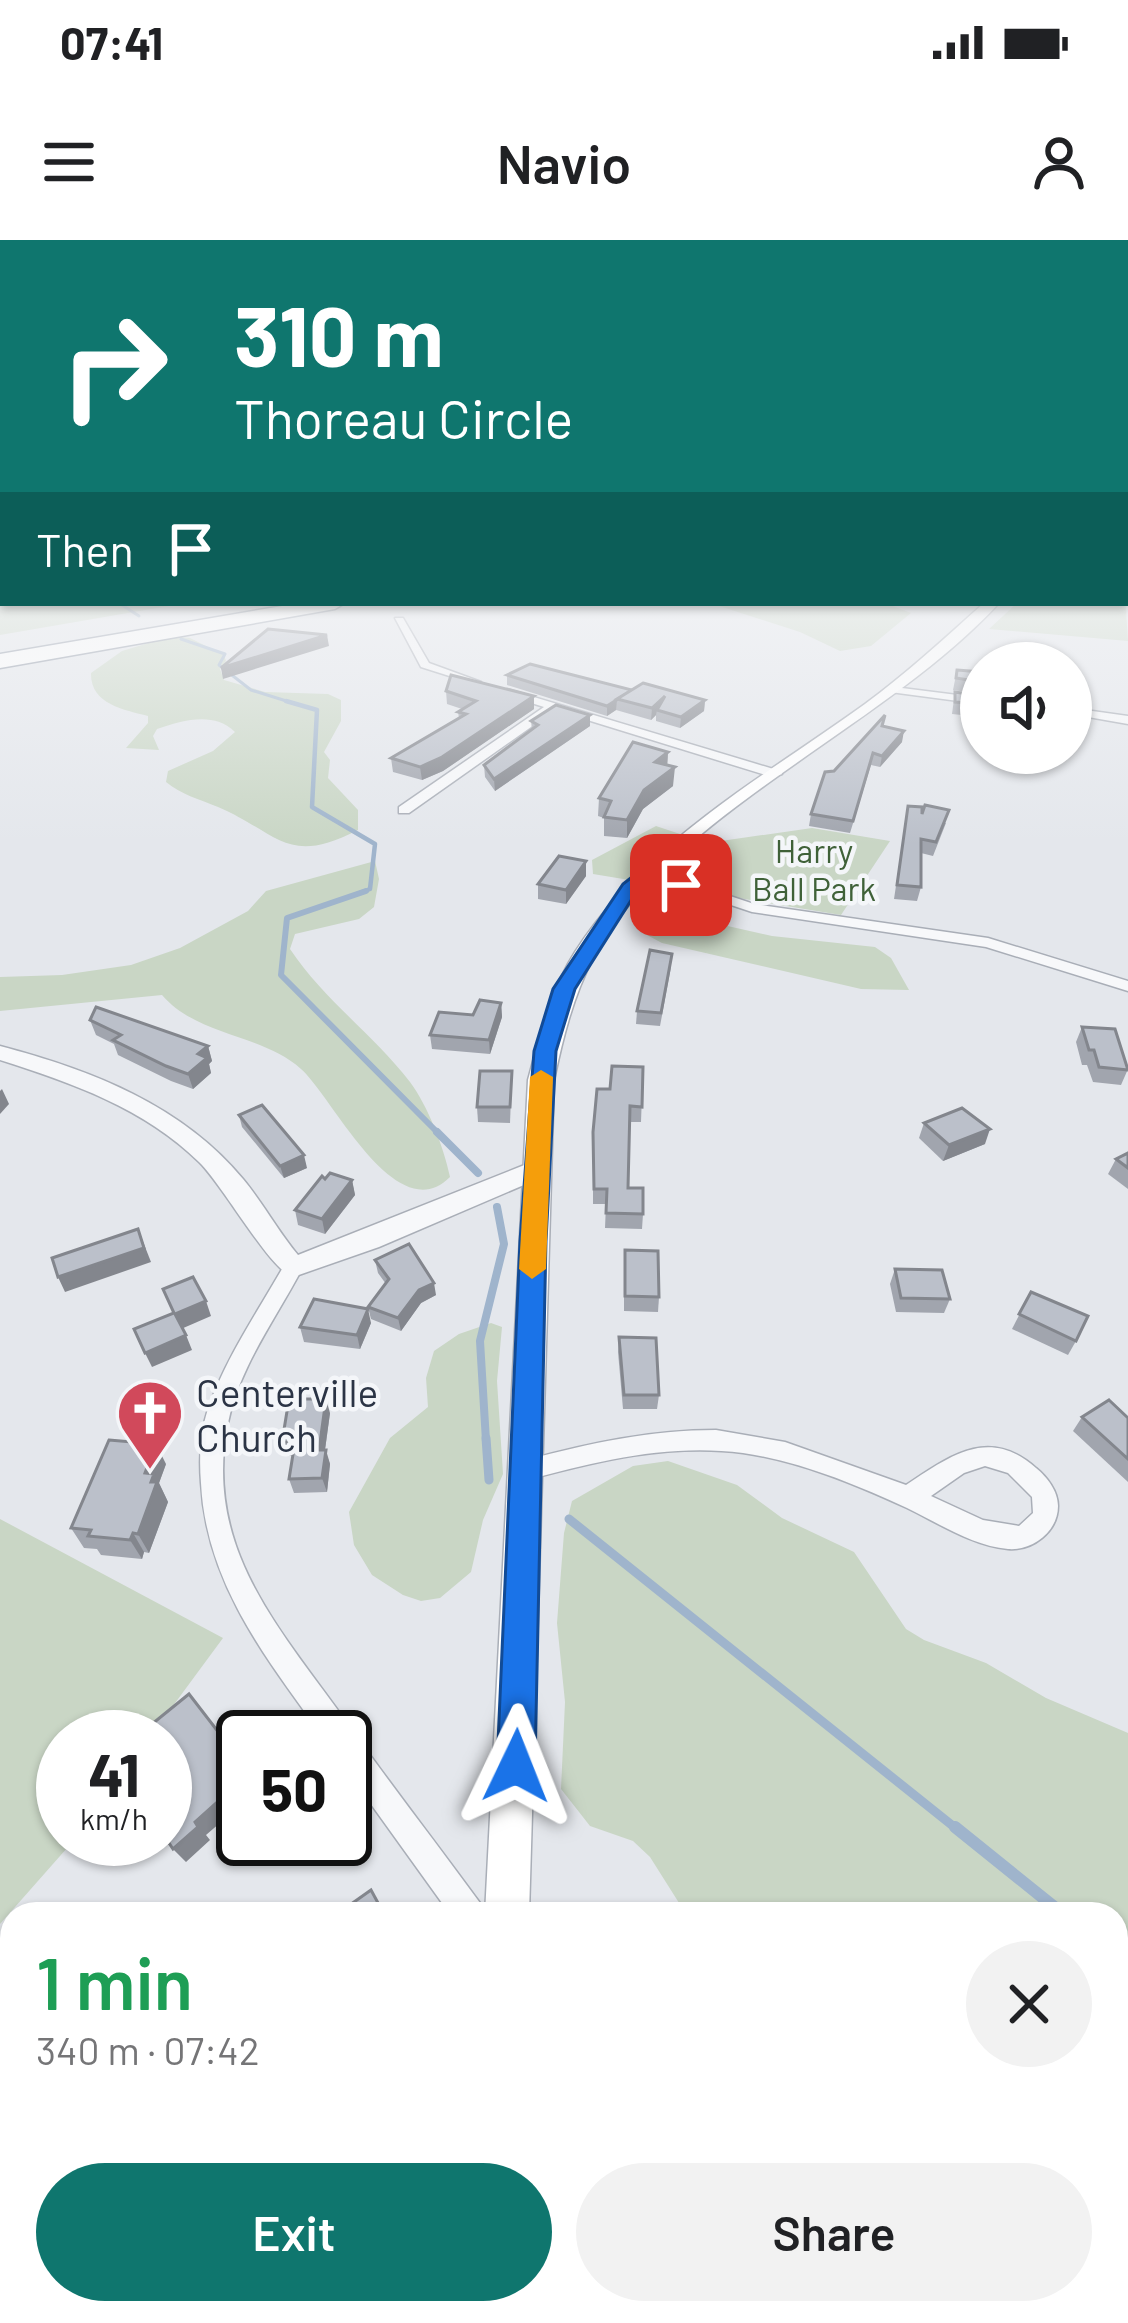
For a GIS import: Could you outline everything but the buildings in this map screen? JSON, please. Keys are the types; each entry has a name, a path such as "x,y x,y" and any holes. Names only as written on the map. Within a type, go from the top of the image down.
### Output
{"highway":[{"path":"0,661 68,649"}],"main road":[{"path":"508,1902 536,1170 545,1051 564,989 608,916 646,872 894,690 940,649"}],"street":[{"path":"414,649 433,670 776,774"},
{"path":"894,690 960,698"},
{"path":"404,810 554,706"},
{"path":"1092,714 1128,719"},
{"path":"646,872 752,908 988,943 1128,986"},
{"path":"0,1053 150,1108 195,1142 222,1172 293,1267"},
{"path":"320,1710 250,1617 224,1560 211,1511 219,1411 243,1355 293,1267 536,1170"},
{"path":"527,1470 589,1453 705,1440 792,1456 909,1497 998,1536 1018,1538 1036,1529 1046,1513 1045,1493 1032,1478 989,1454 973,1455 909,1497"},
{"path":"372,1780 461,1902"}],"green space":[{"path":"212,649 224,655 220,669 224,680 265,692 328,694 341,700 341,721 324,752 330,760 328,778 358,810 358,830 334,841 298,846 166,782 168,771 213,751 235,732 218,721 188,720 157,729 153,736 159,750 126,748 148,723 148,716 102,699 91,673 122,651"},
{"name":"Harry Ball Park","path":"656,826 707,843 812,828 890,841 841,915 593,874 592,860"},
{"path":"375,861 379,879 374,907 359,919 295,934 290,949 417,1092 450,1177 429,1189 408,1187 387,1174 301,1069 285,1057 193,1019 162,995 0,1011 0,977 62,975 131,965 180,948 248,911 266,891"},
{"path":"688,917 772,936 875,947 891,958 909,990 861,989 662,943 645,934 662,923"},
{"path":"491,1323 502,1327 497,1381 503,1474 483,1520 471,1572 440,1598 421,1601 372,1575 354,1545 349,1512 390,1438 428,1407 426,1378 434,1351 459,1334"},
{"path":"668,1461 737,1485 782,1518 854,1552 906,1629 1128,1733 1128,1902 678,1902 650,1857 633,1841 590,1826 561,1789 565,1702 557,1623 564,1533 572,1501 633,1466"},
{"path":"0,1519 223,1638 170,1710 36,1710 36,1866 51,1866 19,1902 0,1902"}],"waterway":[{"path":"211,649 225,654 219,665 251,690 291,703"},
{"path":"286,701 291,703"},
{"path":"291,703 317,710 312,807 375,844 370,889 357,894"},
{"path":"291,703 296,704"},
{"path":"366,891 287,918 281,975 440,1135"},
{"path":"437,1132 440,1135"},
{"path":"440,1135 478,1173"},
{"path":"486,1441 480,1341 504,1244 497,1207"},
{"path":"486,1438 489,1480"},
{"path":"569,1519 958,1830"},
{"path":"955,1827 1048,1902"}],"slow traffic":[{"path":"532,1269 541,1077"}],"place":[{"name":"Centerville Church","path":"150,1472"}],"route":[{"path":"516,1766 533,1241 545,1051 564,989 630,888 646,872 681,885"}]}
